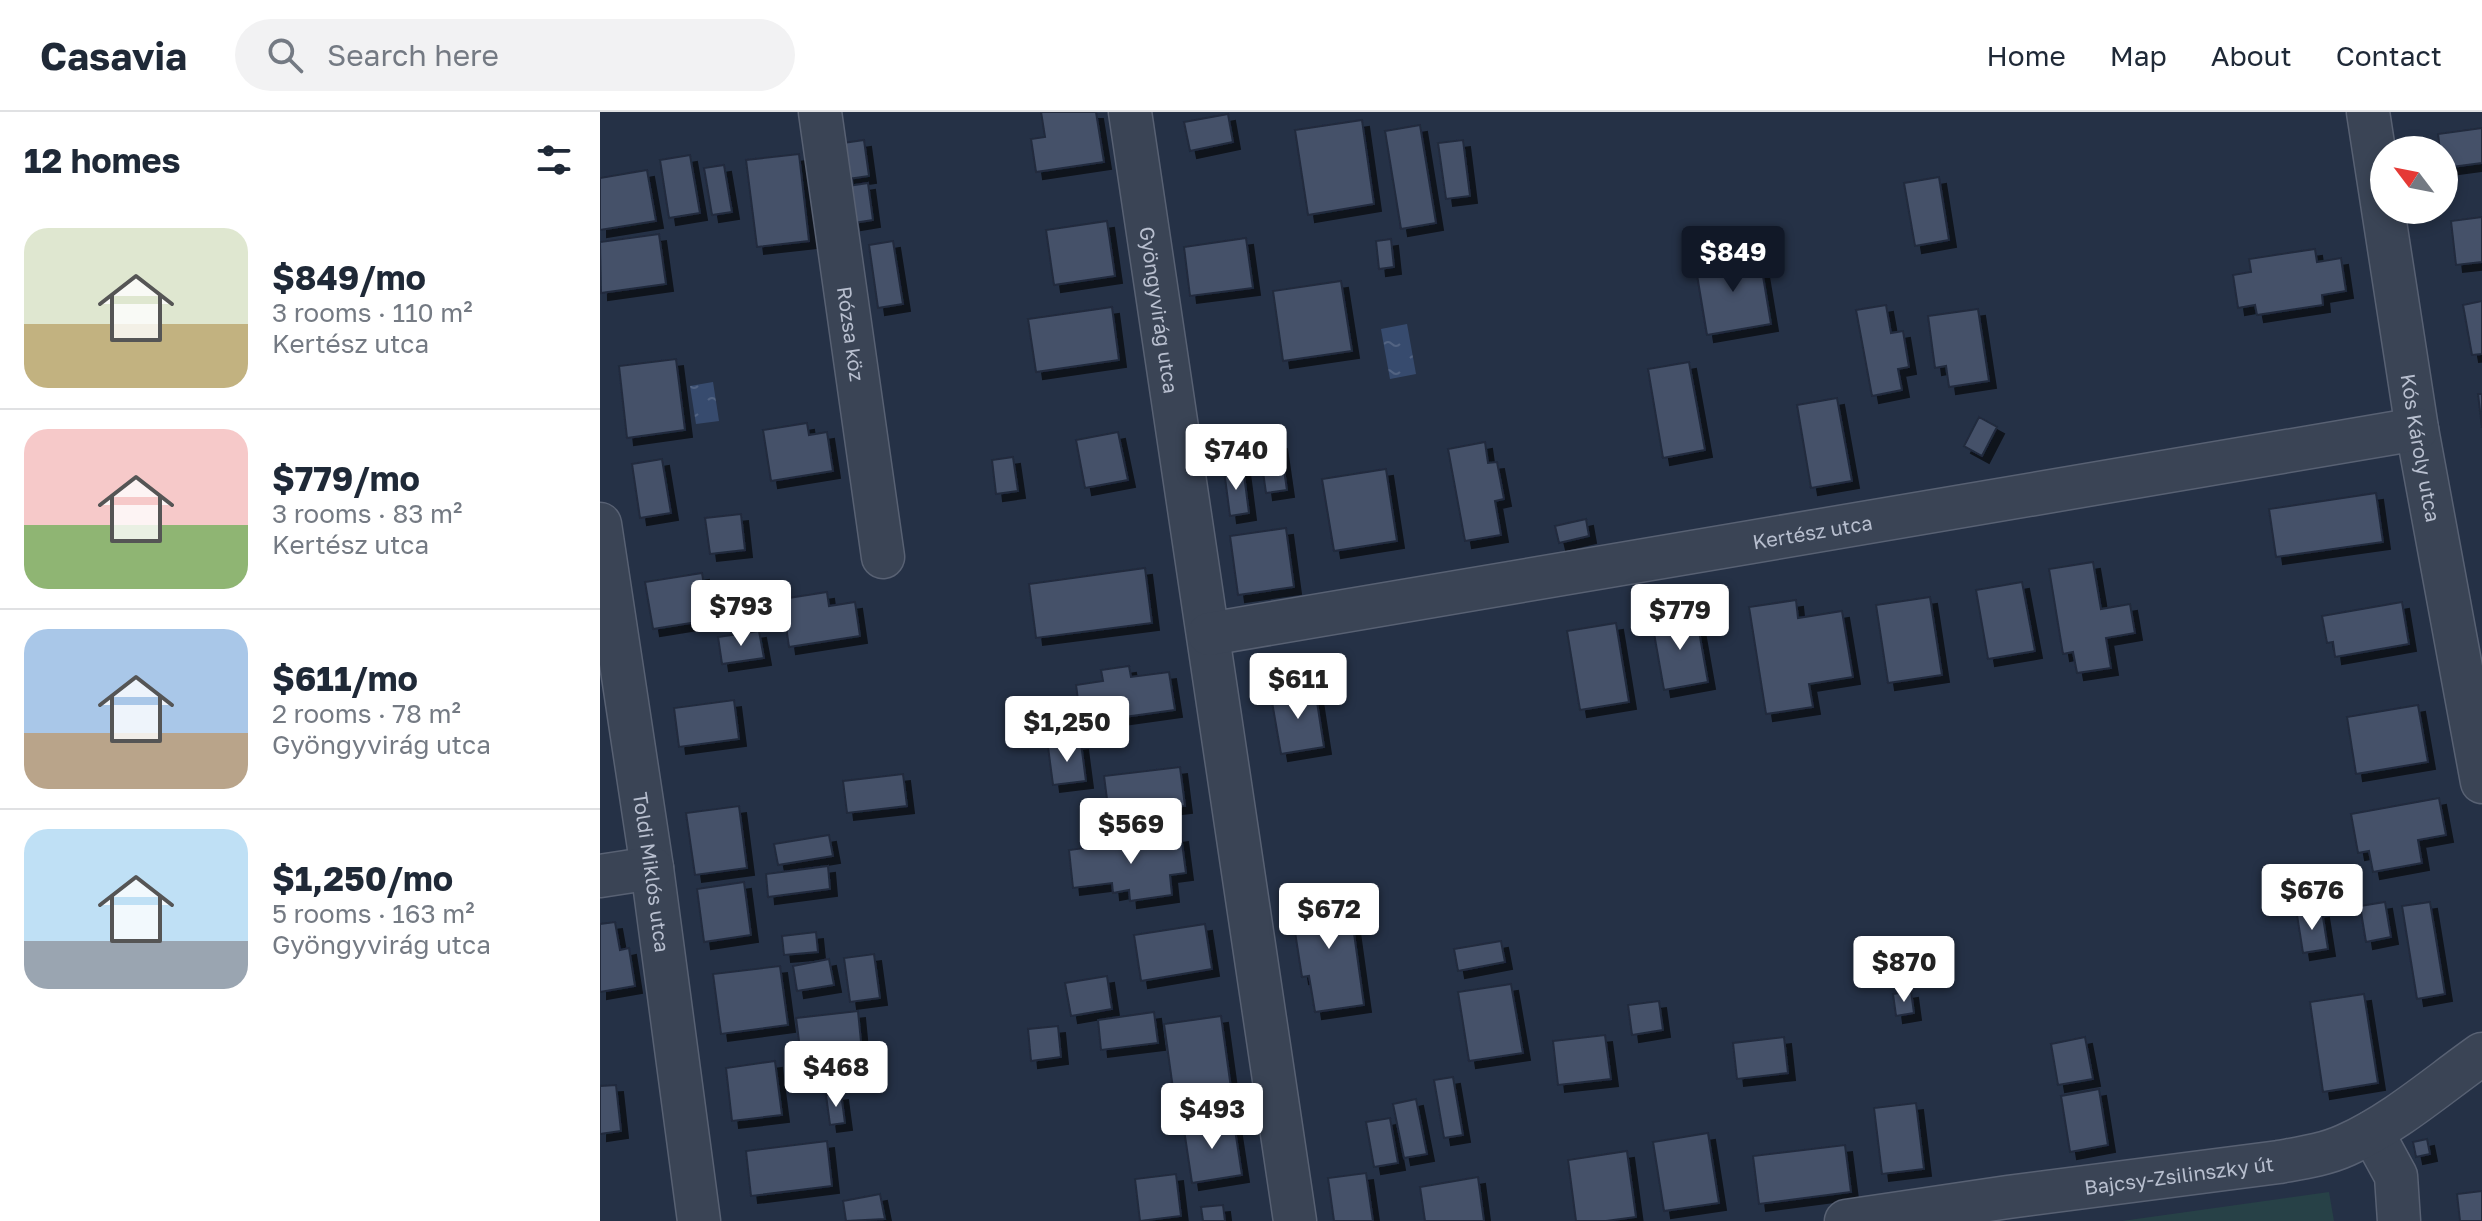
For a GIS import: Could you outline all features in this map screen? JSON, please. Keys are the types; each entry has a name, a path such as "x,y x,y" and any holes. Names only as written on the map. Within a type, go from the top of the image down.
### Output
{"street":[{"name":"Rózsa köz","path":"820,112 883,557"},
{"name":"Gyöngyvirág utca","path":"1130,112 1295,1221"},
{"name":"Kós Károly utca","path":"2368,112 2417,429 2482,782"},
{"name":"Kertész utca","path":"1209,634 2417,429"},
{"name":"Toldi Miklós utca","path":"600,524 652,868 699,1221"},
{"path":"600,876 652,868"},
{"name":"Bajcsy-Zsilinszky út","path":"1846,1221 2321,1155 2372,1132 2482,1054"},
{"path":"2372,1132 2396,1176 2399,1221"}],"green space":[{"path":"2329,1192 2334,1221 2122,1221"}],"water":[{"path":"1407,324 1416,374 1390,379 1381,329"},
{"path":"713,382 719,421 696,424 690,386"}],"building":[{"path":"1041,112 1096,112 1104,162 1036,172 1031,139 1045,137"},
{"path":"1228,114 1233,142 1190,151 1184,122"},
{"path":"1362,120 1374,204 1308,215 1295,130"},
{"path":"1420,125 1436,223 1401,229 1385,131"},
{"path":"2482,128 2482,163 2458,166 2458,136 2438,134"},
{"path":"864,140 869,176 848,179 843,143"},
{"path":"1463,140 1470,196 1446,199 1438,143"},
{"path":"799,154 809,241 757,247 746,160"},
{"path":"690,155 700,213 669,218 660,160"},
{"path":"724,165 732,212 712,215 704,168"},
{"path":"647,170 656,221 600,230 600,178"},
{"path":"1939,177 1949,240 1915,246 1904,183"},
{"path":"868,183 873,220 854,223 848,186"},
{"path":"2482,217 2482,262 2456,265 2451,224 2458,224 2458,220"},
{"path":"1107,221 1115,276 1054,285 1046,230"},
{"path":"659,234 666,284 601,293 600,242"},
{"path":"1246,238 1253,288 1190,296 1184,247"},
{"path":"1391,239 1394,267 1379,269 1376,241"},
{"path":"893,241 903,304 878,308 869,245"},
{"path":"2315,249 2317,262 2341,258 2346,291 2322,295 2323,305 2257,315 2255,305 2238,308 2233,275 2251,272 2249,259"},
{"path":"1759,252 1771,324 1707,335 1695,263"},
{"path":"1341,281 1352,351 1283,361 1273,291"},
{"path":"2482,301 2482,354 2472,355 2463,305"},
{"path":"1886,305 1891,333 1903,331 1909,367 1898,369 1902,390 1872,396 1856,310"},
{"path":"1112,307 1119,360 1036,372 1028,319"},
{"path":"1978,309 1989,381 1949,387 1946,366 1935,368 1928,316"},
{"path":"676,359 685,430 627,438 619,366"},
{"path":"1689,362 1705,450 1663,458 1648,369"},
{"path":"2478,394 2482,394 2482,428"},
{"path":"1837,398 1852,481 1811,488 1797,405"},
{"path":"1979,417 1997,427 1982,456 1964,446"},
{"path":"807,423 809,435 827,432 833,471 771,481 763,430"},
{"path":"1118,432 1128,480 1085,488 1076,440"},
{"path":"1280,442 1287,490 1266,493 1259,444"},
{"path":"1485,442 1488,463 1497,462 1504,499 1495,501 1501,535 1465,541 1448,449"},
{"path":"1013,457 1018,491 996,494 992,460"},
{"path":"662,459 671,513 640,518 632,464"},
{"path":"1243,467 1249,513 1230,516 1224,470"},
{"path":"1386,469 1397,541 1334,551 1322,479"},
{"path":"2376,493 2383,542 2276,557 2269,509"},
{"path":"741,514 745,550 710,554 705,518"},
{"path":"1586,519 1589,536 1559,543 1555,526"},
{"path":"1286,528 1294,587 1238,595 1230,536"},
{"path":"2093,562 2101,609 2130,604 2135,633 2106,638 2111,668 2077,673 2073,652 2063,654 2049,569"},
{"path":"1145,568 1152,623 1036,638 1029,584"},
{"path":"702,573 710,620 653,629 645,582"},
{"path":"2022,582 2035,651 1988,659 1976,590"},
{"path":"827,592 829,606 855,602 860,636 789,647 782,599"},
{"path":"1930,597 1942,675 1888,683 1876,605"},
{"path":"1796,600 1798,618 1842,611 1853,677 1809,684 1813,707 1766,714 1749,607"},
{"path":"2402,602 2409,644 2335,657 2333,642 2327,643 2322,616"},
{"path":"1696,614 1708,682 1664,690 1652,622"},
{"path":"1616,623 1629,702 1580,710 1567,631"},
{"path":"759,631 764,658 722,664 718,637"},
{"path":"1319,658 1323,679 1287,685 1284,664"},
{"path":"1129,666 1131,677 1169,672 1175,710 1081,723 1076,685 1103,681 1101,670"},
{"path":"1315,689 1324,747 1281,754 1271,696"},
{"path":"734,700 739,739 679,747 674,708"},
{"path":"2418,705 2428,762 2356,774 2347,717"},
{"path":"1081,743 1086,781 1053,785 1048,747"},
{"path":"1180,767 1185,806 1109,815 1104,776"},
{"path":"903,774 907,806 847,813 843,781"},
{"path":"2439,798 2446,835 2418,840 2422,863 2373,872 2369,851 2358,853 2351,814"},
{"path":"739,806 747,868 695,875 686,813"},
{"path":"829,835 833,856 778,865 774,844"},
{"path":"1181,835 1186,873 1170,875 1172,895 1130,901 1129,890 1113,893 1112,883 1073,888 1069,850"},
{"path":"828,866 830,889 768,897 766,874"},
{"path":"744,882 751,935 704,942 697,889"},
{"path":"1348,890 1364,1005 1315,1012 1309,976 1302,977 1295,932 1303,930 1298,897"},
{"path":"2385,902 2391,937 2366,942 2360,906"},
{"path":"2430,902 2445,994 2417,999 2402,906"},
{"path":"2322,911 2328,949 2303,953 2297,915"},
{"path":"615,922 620,950 629,948 635,986 600,992 600,924"},
{"path":"1205,924 1212,969 1141,981 1134,935"},
{"path":"816,932 818,952 784,955 782,936"},
{"path":"1501,941 1505,962 1458,971 1454,949"},
{"path":"874,954 880,998 850,1002 844,958"},
{"path":"829,959 834,985 797,991 793,966"},
{"path":"780,966 788,1025 721,1034 713,974"},
{"path":"1107,976 1112,1009 1071,1016 1065,983"},
{"path":"1511,984 1523,1053 1469,1061 1458,992"},
{"path":"1911,991 1914,1013 1896,1016 1893,994"},
{"path":"2364,994 2378,1083 2323,1092 2310,1002"},
{"path":"1659,1001 1663,1030 1632,1035 1628,1005"},
{"path":"858,1011 861,1042 800,1049 796,1018"},
{"path":"1154,1012 1158,1043 1101,1050 1098,1020"},
{"path":"1221,1016 1231,1088 1174,1096 1164,1024"},
{"path":"1058,1026 1061,1057 1031,1061 1028,1029"},
{"path":"1605,1035 1611,1079 1558,1085 1553,1041"},
{"path":"1784,1037 1788,1073 1737,1079 1733,1043"},
{"path":"2085,1037 2093,1079 2058,1085 2051,1044"},
{"path":"775,1061 782,1115 732,1121 726,1068"},
{"path":"1453,1077 1463,1135 1444,1138 1434,1080"},
{"path":"616,1085 621,1131 600,1134 600,1086"},
{"path":"2099,1089 2108,1145 2070,1152 2061,1096"},
{"path":"841,1093 845,1123 830,1125 826,1095"},
{"path":"1416,1099 1427,1154 1404,1158 1393,1104"},
{"path":"1916,1103 1924,1169 1882,1174 1874,1108"},
{"path":"1390,1118 1398,1163 1374,1167 1366,1122"},
{"path":"1203,1119 1205,1128 1234,1123 1242,1175 1192,1183 1183,1123"},
{"path":"1708,1133 1719,1203 1664,1211 1653,1142"},
{"path":"2427,1139 2430,1154 2416,1157 2413,1142"},
{"path":"827,1141 832,1186 751,1196 746,1151"},
{"path":"1845,1145 1851,1192 1759,1204 1753,1156"},
{"path":"1627,1151 1636,1217 1576,1221 1568,1160"},
{"path":"1366,1173 1373,1221 1334,1221 1328,1178"},
{"path":"1176,1174 1181,1216 1140,1221 1135,1179"},
{"path":"1478,1177 1484,1221 1425,1221 1420,1187"},
{"path":"2482,1191 2482,1221 2460,1221 2457,1194"},
{"path":"880,1194 885,1219 846,1221 843,1201"},
{"path":"1223,1205 1225,1221 1203,1221 1201,1207"}]}
